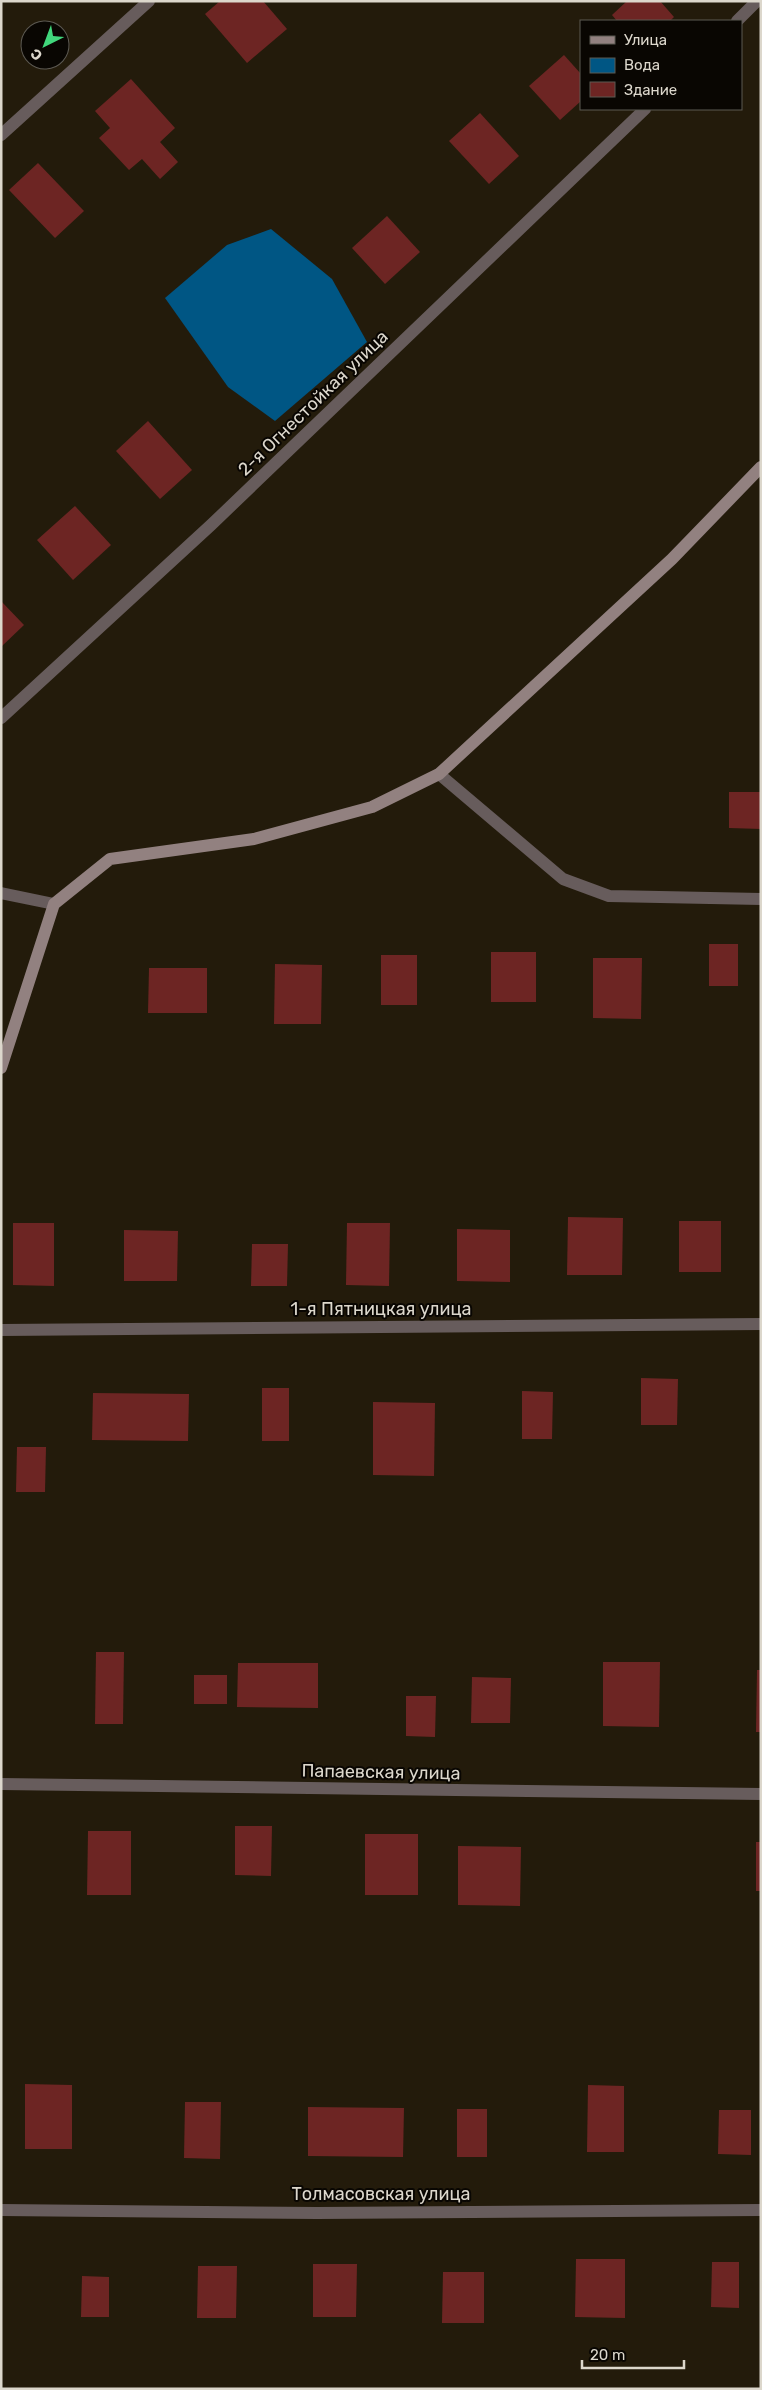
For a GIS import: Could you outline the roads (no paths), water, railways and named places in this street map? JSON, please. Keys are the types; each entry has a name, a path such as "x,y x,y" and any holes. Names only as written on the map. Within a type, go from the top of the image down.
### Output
{"main road":[{"path":"1,1068 54,904 110,859 254,839 372,808 439,774 672,559 761,467"}],"street":[{"path":"1,135 149,1"},
{"path":"737,20 757,1"},
{"name":"2-я Огнестойкая улица","path":"1,718 212,525 644,110"},
{"path":"439,774 563,880 609,896 761,899"},
{"path":"1,893 54,904"},
{"name":"1-я Пятницкая улица","path":"1,1330 761,1324"},
{"name":"Папаевская улица","path":"1,1784 761,1794"},
{"name":"Толмасовская улица","path":"1,2210 327,2212 761,2210"}],"water":[{"path":"271,229 332,279 367,342 275,421 228,387 165,298 227,245"}]}
